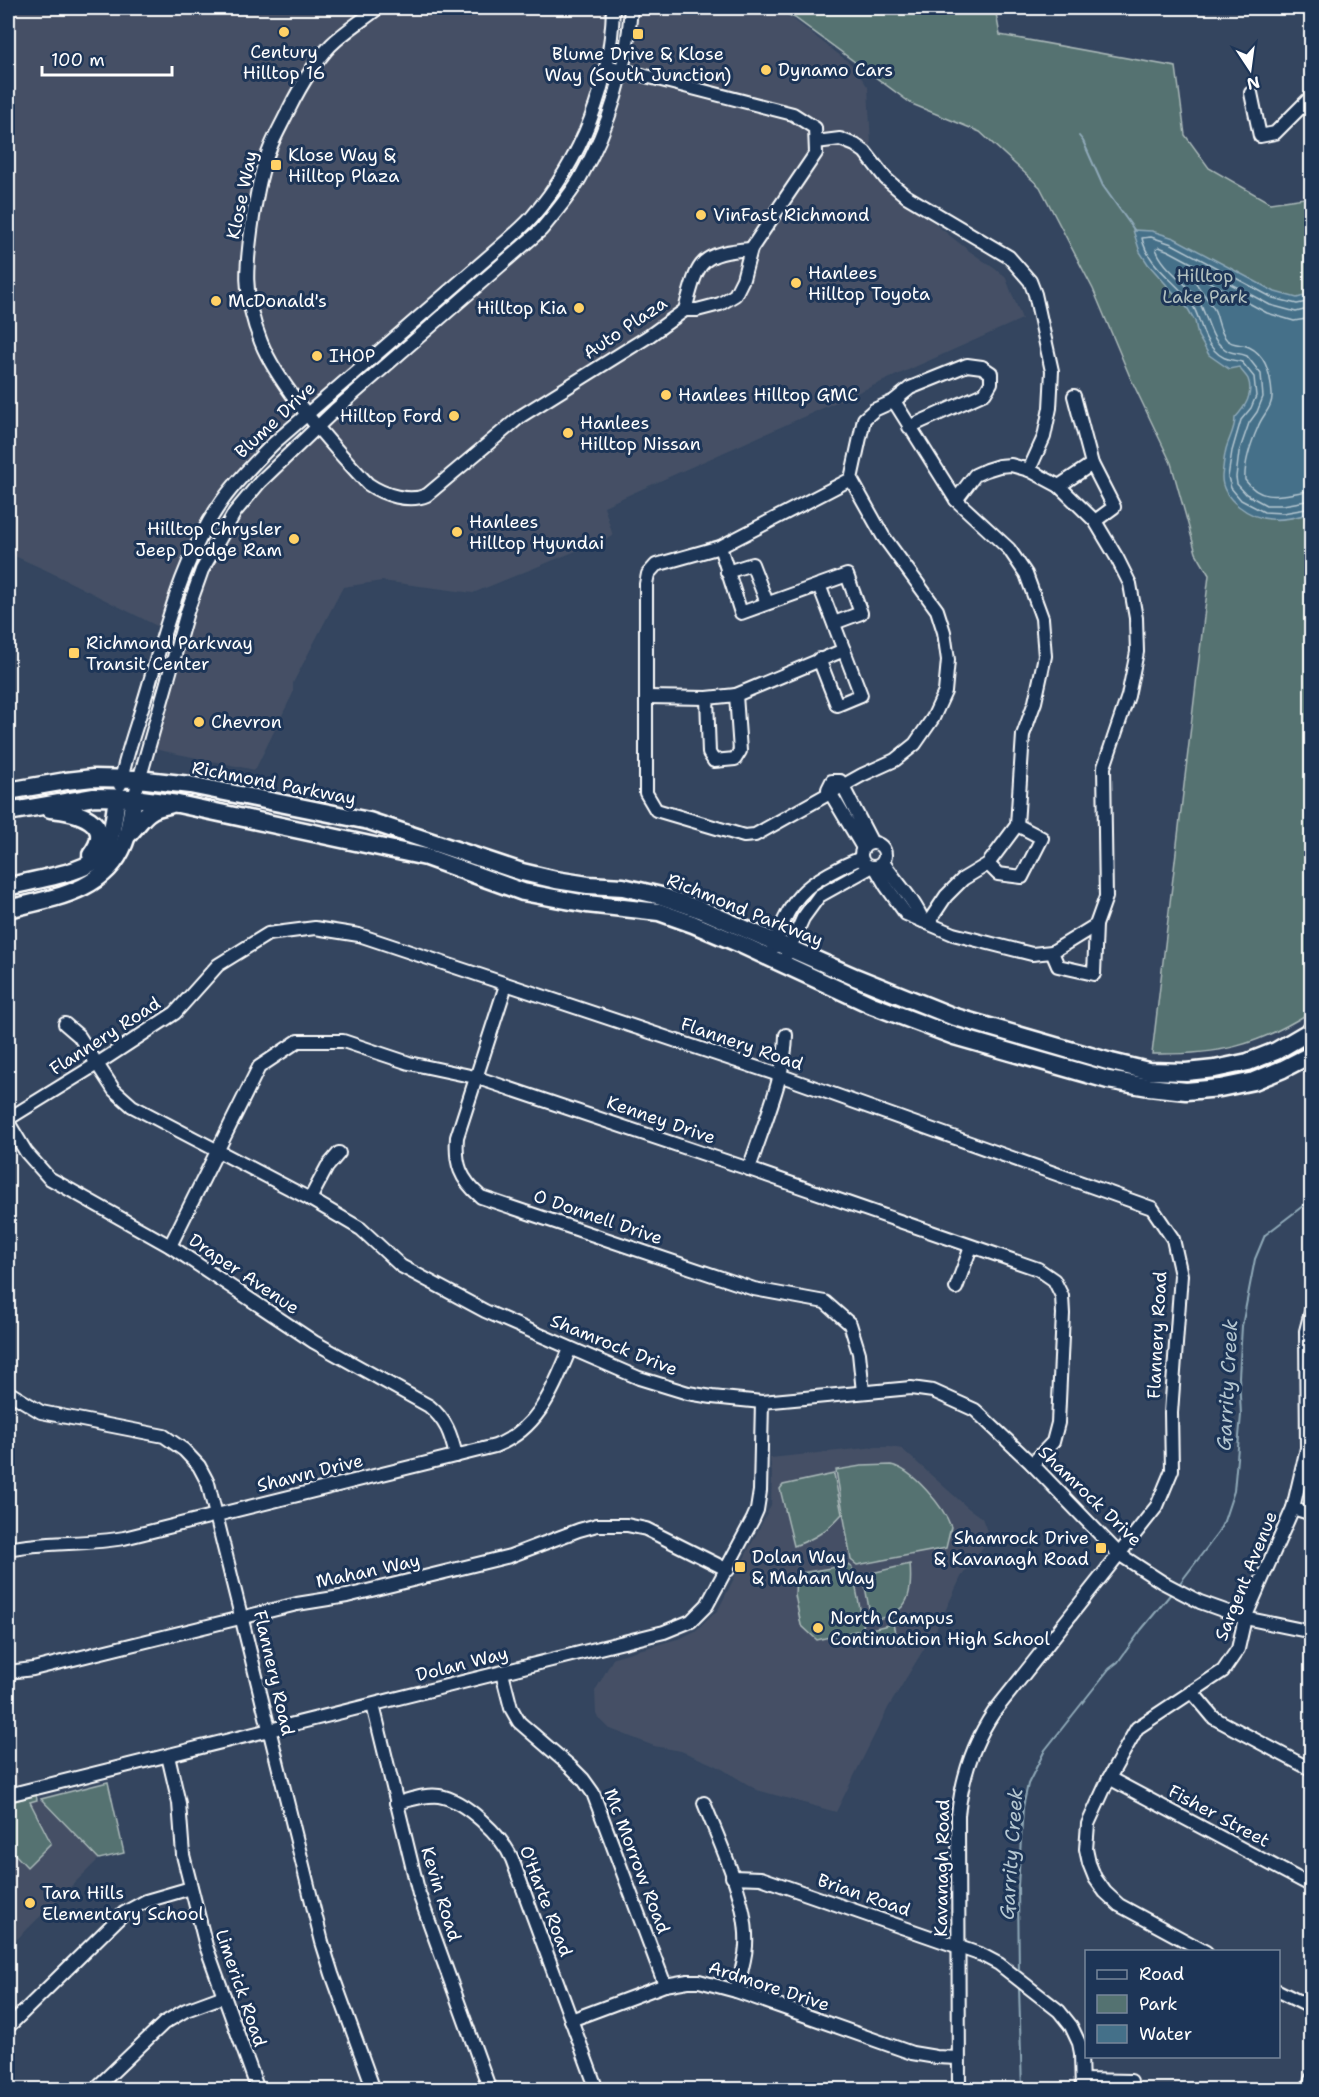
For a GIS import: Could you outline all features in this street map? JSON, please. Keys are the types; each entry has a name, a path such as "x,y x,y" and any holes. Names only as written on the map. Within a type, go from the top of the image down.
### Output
{"highway":[{"name":"Richmond Parkway","path":"8,791 66,781 121,778 190,785 369,821 522,872 556,880 623,887 661,896 702,910 872,1005 954,1036 1108,1080 1186,1091 1220,1088 1254,1081 1311,1054"},
{"name":"Richmond Parkway","path":"8,812 94,798 125,798 178,804 426,857 485,880 533,894 587,904 659,912 855,978 952,1016 1148,1071 1215,1070 1248,1062 1276,1051 1311,1030"},
{"path":"125,798 127,837"},
{"path":"8,887 79,870 93,863 103,853 110,839 125,798"},
{"path":"8,909 64,894 94,881 112,866 127,837 152,808 178,804"},
{"path":"28,808 67,810 86,817 95,824 99,835 96,848 89,857 68,872"}],"street":[{"name":"Klose Way","path":"308,414 267,355 254,322 247,291 246,263 255,204 271,147 300,87 331,45 378,8"},
{"name":"Blume Drive","path":"125,798 121,778 172,606 187,564 222,501 246,471 530,219 549,196 583,137 598,99 612,38 613,8"},
{"name":"Blume Drive","path":"125,798 138,779 185,618 207,560 235,512 260,482 318,426 541,230 579,180 599,141 613,104 622,69 631,8"},
{"path":"607,66 793,114 815,128 816,142 840,139 855,145 865,152 886,179 906,196 1009,256 1030,281 1035,294 1052,371 1050,408 1044,437 1029,470"},
{"path":"1251,93 1260,136 1275,133 1311,96"},
{"name":"Auto Plaza","path":"308,414 368,484 376,489 407,498 421,498 427,495 520,416 649,336 685,310 697,310 720,304 735,295 751,249 816,153 816,142"},
{"path":"685,310 695,272 700,264 713,256 730,251 751,249"},
{"path":"851,479 720,547 656,565 648,574 646,584 646,793 656,810 744,836 755,835 862,775 895,760 915,744 933,718 945,692 948,660 944,632 937,610 883,536 851,479 864,419 874,410 894,401 910,388 967,365 982,367 991,373 991,383 985,393 909,427"},
{"path":"1074,396 1092,464 1114,507 1095,521"},
{"path":"894,401 956,500 1009,549 1026,574 1042,618 1045,656 1035,702 1023,735 1017,825 987,864 963,879 926,922"},
{"path":"1059,486 1092,464"},
{"path":"956,500 975,475 986,470 1011,465 1029,470 1059,486 1095,521 1130,584 1136,618 1137,652 1128,696 1110,743 1104,767 1106,897 1096,925 1094,974 1058,966 1052,952"},
{"path":"720,547 741,613 847,575 861,613 834,623"},
{"path":"727,572 752,564 767,603"},
{"path":"819,585 861,695 837,705 819,659"},
{"path":"647,697 707,698 736,695 844,650"},
{"path":"707,698 708,753 714,761 735,759 740,751 736,695"},
{"path":"843,786 866,850 865,864 876,865"},
{"path":"831,794 854,820"},
{"path":"987,864 998,874 1022,877 1042,838 1017,825"},
{"path":"878,844 883,850 876,865 819,896 780,953 791,906 802,891 878,844"},
{"path":"876,865 886,886 906,914 953,934 1032,954 1052,952 1096,925"},
{"name":"Flannery Road","path":"8,1120 175,1013 218,965 268,934 315,928 358,935 779,1075 1152,1208 1173,1239 1181,1275 1172,1381 1172,1470 1157,1506 1119,1554"},
{"name":"O Donnell Drive","path":"506,985 457,1137 456,1153 459,1170 469,1187 481,1197 754,1289 825,1302 850,1324 859,1353 863,1392"},
{"name":"Shamrock Drive","path":"65,1024 79,1036 114,1090 132,1106 310,1199 361,1229 401,1266 485,1311 639,1378 712,1397 762,1402 863,1392 911,1389 933,1391 975,1410 1032,1464 1119,1554 1162,1582 1200,1602 1245,1618 1311,1632"},
{"path":"749,1169 786,1051 786,1035"},
{"name":"Kenney Drive","path":"170,1246 259,1067 298,1041 343,1041 409,1063 475,1077 1038,1269 1054,1281 1062,1296 1063,1314 1058,1423 1053,1442 1032,1464"},
{"name":"Draper Avenue","path":"8,1120 26,1152 49,1178 170,1246 314,1342 429,1406 447,1425 456,1456"},
{"path":"310,1199 327,1167 339,1153"},
{"path":"956,1288 971,1247"},
{"name":"Sargent Avenue","path":"1202,1950 1119,1905 1105,1892 1095,1878 1089,1863 1086,1836 1092,1812 1137,1728 1223,1671 1238,1649 1245,1618 1293,1508 1306,1448 1306,1331 1311,1308"},
{"name":"Shawn Drive","path":"8,1549 42,1544 107,1541 495,1446 513,1438 537,1416 549,1398 570,1349"},
{"name":"Flannery Road","path":"8,1392 41,1412 164,1436 184,1450 199,1466 208,1483 327,1957 374,2090"},
{"name":"Dolan Way","path":"8,1795 502,1673 677,1628 691,1621 708,1605 753,1520 759,1500 762,1402"},
{"path":"1293,1508 1311,1514"},
{"name":"Mahan Way","path":"8,1672 33,1669 297,1604 347,1596 510,1556 597,1525 627,1525 646,1529 728,1570"},
{"name":"Kavanagh Road","path":"959,2090 958,1815 961,1792 970,1758 984,1726 994,1712 1119,1554"},
{"name":"Mc Morrow Road","path":"502,1673 511,1708 519,1722 571,1767 593,1793 665,1985"},
{"path":"1193,1693 1214,1718 1311,1770"},
{"name":"Kevin Road","path":"373,1705 422,1902 490,2090"},
{"name":"Limerick Road","path":"168,1756 179,1803 182,1847 206,1946 258,2090"},
{"name":"Fisher Street","path":"1109,1778 1311,1886"},
{"name":"O'Harte Road","path":"396,1803 430,1796 444,1797 478,1818 502,1841 512,1859 597,2090"},
{"path":"704,1803 743,1909 746,1927 745,1958 736,1991"},
{"name":"Brian Road","path":"732,1876 761,1878 992,1959 1059,2011 1071,2026 1079,2043 1082,2085"},
{"path":"8,2027 124,1913 146,1901 191,1888"},
{"name":"Ardmore Drive","path":"571,2020 665,1985 699,1981 736,1991 912,2053 958,2058"},
{"path":"1280,1991 1311,2008"},
{"path":"94,2090 164,2023 186,2010 224,1996"},
{"path":"1306,2090 1311,2079"},
{"path":"1082,2085 1131,2081"}],"shaded area":[{"path":"8,8 609,8 608,68 579,139 532,213 253,452 215,502 161,628 8,553"},
{"path":"632,8 769,8 793,19 851,64 868,87 871,145 866,169 968,250 1005,276 1022,319 604,506 613,536 473,593 382,581 343,587 293,683 293,693 255,770 149,748 186,625 232,525 252,497 322,427 534,242 587,174 627,73"},
{"path":"1064,8 1172,8 1121,12"},
{"name":"North Campus Continuation High School","path":"876,1447 902,1449 982,1518 988,1534 986,1543 961,1577 939,1624 888,1708 836,1812 757,1790 717,1766 681,1751 654,1746 608,1728 596,1714 595,1691 614,1657 681,1638 695,1631 718,1610 771,1505 770,1458"},
{"path":"8,1752 15,1766 19,1783 8,1786"},
{"name":"Tara Hills Elementary School","path":"36,1795 37,1800 41,1799 99,1859 8,1948 8,1803"}],"green space":[{"name":"Hilltop Lake Park","path":"773,8 995,8 1000,35 1176,67 1185,135 1209,168 1270,203 1311,197 1312,1011 1273,1033 1254,1041 1217,1050 1152,1054 1209,575 1196,553 1171,463 1130,377 1093,289 1040,187 980,132 912,104 795,18"},
{"path":"891,1465 917,1481 942,1509 951,1527 946,1548 857,1565 851,1560 836,1470"},
{"path":"834,1474 842,1514 820,1534 794,1546 780,1489 783,1485"},
{"path":"910,1564 910,1586 905,1603 893,1614 871,1620 863,1575"},
{"path":"848,1565 852,1568 864,1629 817,1640 801,1625 795,1595 796,1574"},
{"path":"893,1624 896,1636 864,1643 862,1631"},
{"path":"108,1782 124,1853 99,1859 41,1799"},
{"path":"36,1795 37,1800 30,1802 51,1843 27,1867 8,1847 8,1803"}],"water":[{"path":"1133,230 1152,231 1174,238 1275,292 1297,298 1311,294 1311,513 1291,518 1262,518 1238,506 1226,492 1222,476 1225,452 1235,418 1249,395 1248,379 1239,367 1229,369 1209,355 1198,336 1195,321 1188,309 1148,264 1140,252"}],"waterway":[{"name":"Garrity Creek","path":"1079,136 1103,186 1135,231"},
{"name":"Garrity Creek","path":"1180,1583 1218,1533 1234,1491 1241,1415 1239,1377 1242,1326 1255,1259 1265,1235 1312,1199"},
{"name":"Garrity Creek","path":"1019,1975 1018,1886 1023,1807 1028,1784 1045,1750 1170,1595"},
{"name":"Garrity Creek","path":"1019,1987 1022,2090"}],"place":[{"name":"Century Hilltop 16","path":"284,32"},
{"name":"Blume Drive & Klose Way (South Junction)","path":"638,34"},
{"name":"Dynamo Cars","path":"766,70"},
{"name":"Klose Way & Hilltop Plaza","path":"276,165"},
{"name":"VinFast Richmond","path":"701,215"},
{"name":"Hanlees Hilltop Toyota","path":"796,283"},
{"name":"McDonald's","path":"216,301"},
{"name":"Hilltop Kia","path":"579,308"},
{"name":"IHOP","path":"317,356"},
{"name":"Hanlees Hilltop GMC","path":"666,395"},
{"name":"Hilltop Ford","path":"454,416"},
{"name":"Hanlees Hilltop Nissan","path":"568,433"},
{"name":"Hanlees Hilltop Hyundai","path":"457,532"},
{"name":"Hilltop Chrysler Jeep Dodge Ram","path":"294,539"},
{"name":"Richmond Parkway Transit Center","path":"74,653"},
{"name":"Chevron","path":"199,722"},
{"name":"Shamrock Drive & Kavanagh Road","path":"1101,1548"},
{"name":"Dolan Way & Mahan Way","path":"740,1567"},
{"name":"North Campus Continuation High School","path":"818,1628"},
{"name":"Tara Hills Elementary School","path":"30,1903"}]}
